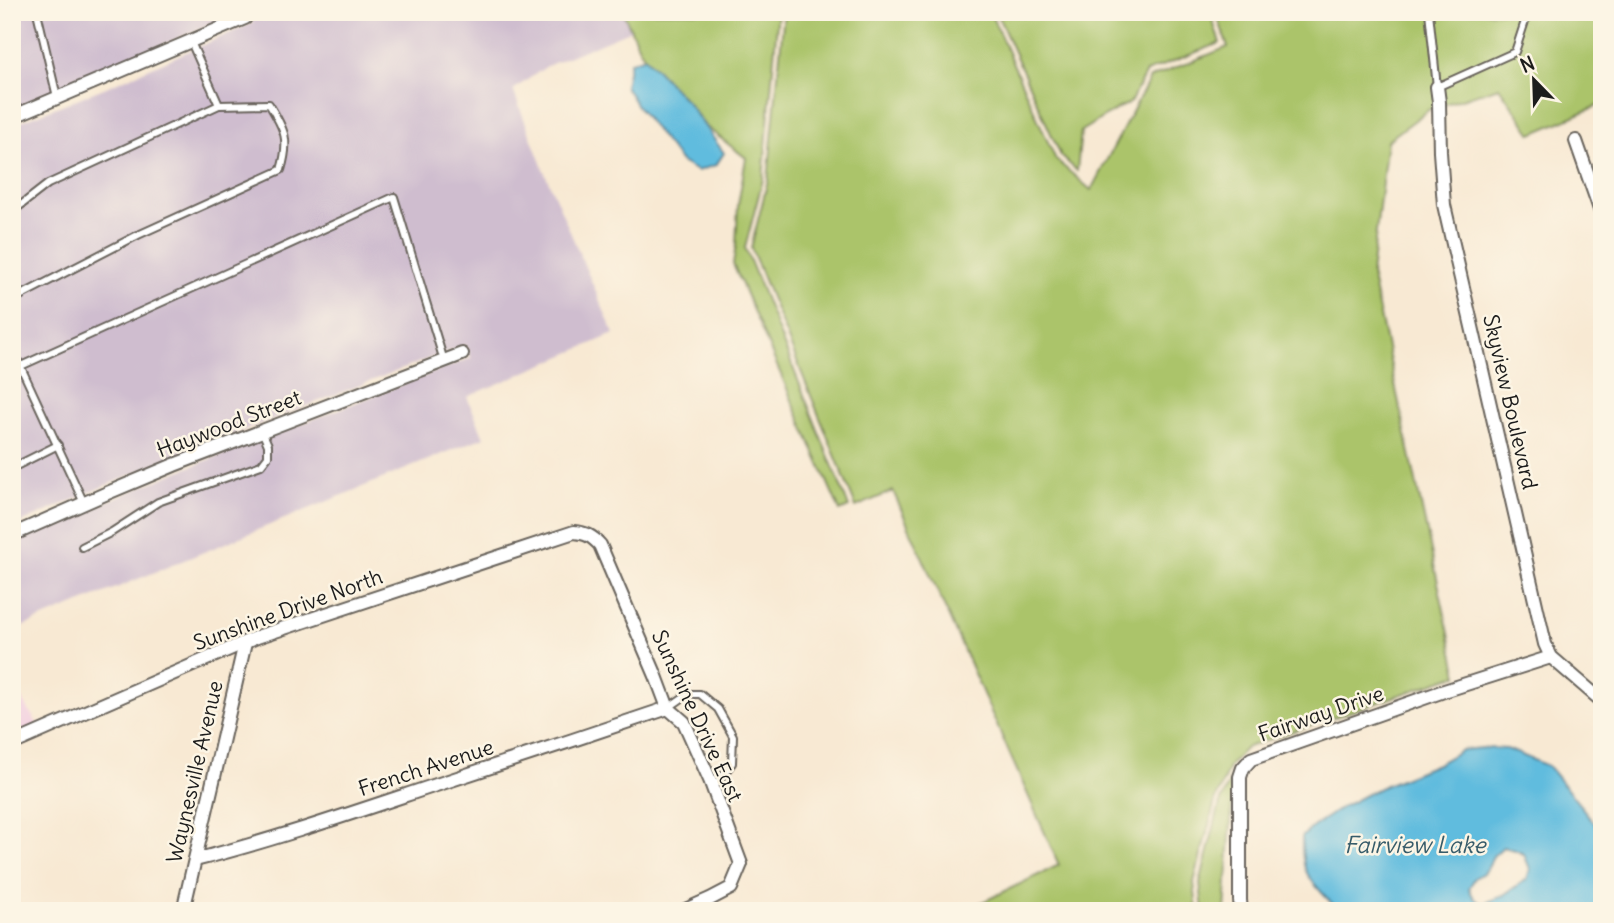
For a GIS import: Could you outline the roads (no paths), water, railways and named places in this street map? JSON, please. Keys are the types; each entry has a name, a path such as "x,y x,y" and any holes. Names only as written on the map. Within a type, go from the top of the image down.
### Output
{"street":[{"path":"12,117 245,18"},
{"name":"Skyview Boulevard","path":"1437,87 1440,102 1444,205 1542,631 1551,657"},
{"path":"1577,141 1602,215"},
{"name":"Haywood Street","path":"12,535 174,465 462,354"},
{"name":"Sunshine Drive North","path":"12,744 245,643 574,532 584,533"},
{"name":"Sunshine Drive East","path":"584,533 593,537 600,545 668,708 684,722 713,788 741,864 731,888 683,911"},
{"name":"Waynesville Avenue","path":"183,911 245,643"},
{"path":"1551,657 1602,701"},
{"name":"Fairway Drive","path":"1241,911 1240,777 1243,768 1251,759 1441,692 1551,657"},
{"name":"French Avenue","path":"195,860 552,748 668,708"}],"lane":[{"path":"37,12 57,99"},
{"path":"245,18 261,12"},
{"path":"1429,12 1437,87 1515,51 1528,12"},
{"path":"191,42 219,105"},
{"path":"12,212 48,184 219,105 268,104 282,125 287,150 281,170 138,235 12,300"},
{"path":"12,370 394,197 444,361"},
{"path":"12,348 84,503"},
{"path":"82,547 112,532 158,502 261,465 268,456 268,445 262,431"},
{"path":"12,468 58,445"},
{"path":"668,708 688,694 700,694 718,709 733,736 732,763 713,788"}],"water":[{"path":"645,57 687,102 724,153 716,165 697,171 681,162 637,106 625,86 630,62"},
{"name":"Fairview Lake","path":"1507,749 1548,766 1602,832 1602,911 1340,911 1321,892 1306,871 1302,837 1342,807 1462,750","holes":["1503,847 1524,854 1530,869 1527,879 1502,896 1483,904 1478,901 1469,888 1475,878 1483,873 1493,856"]}]}
